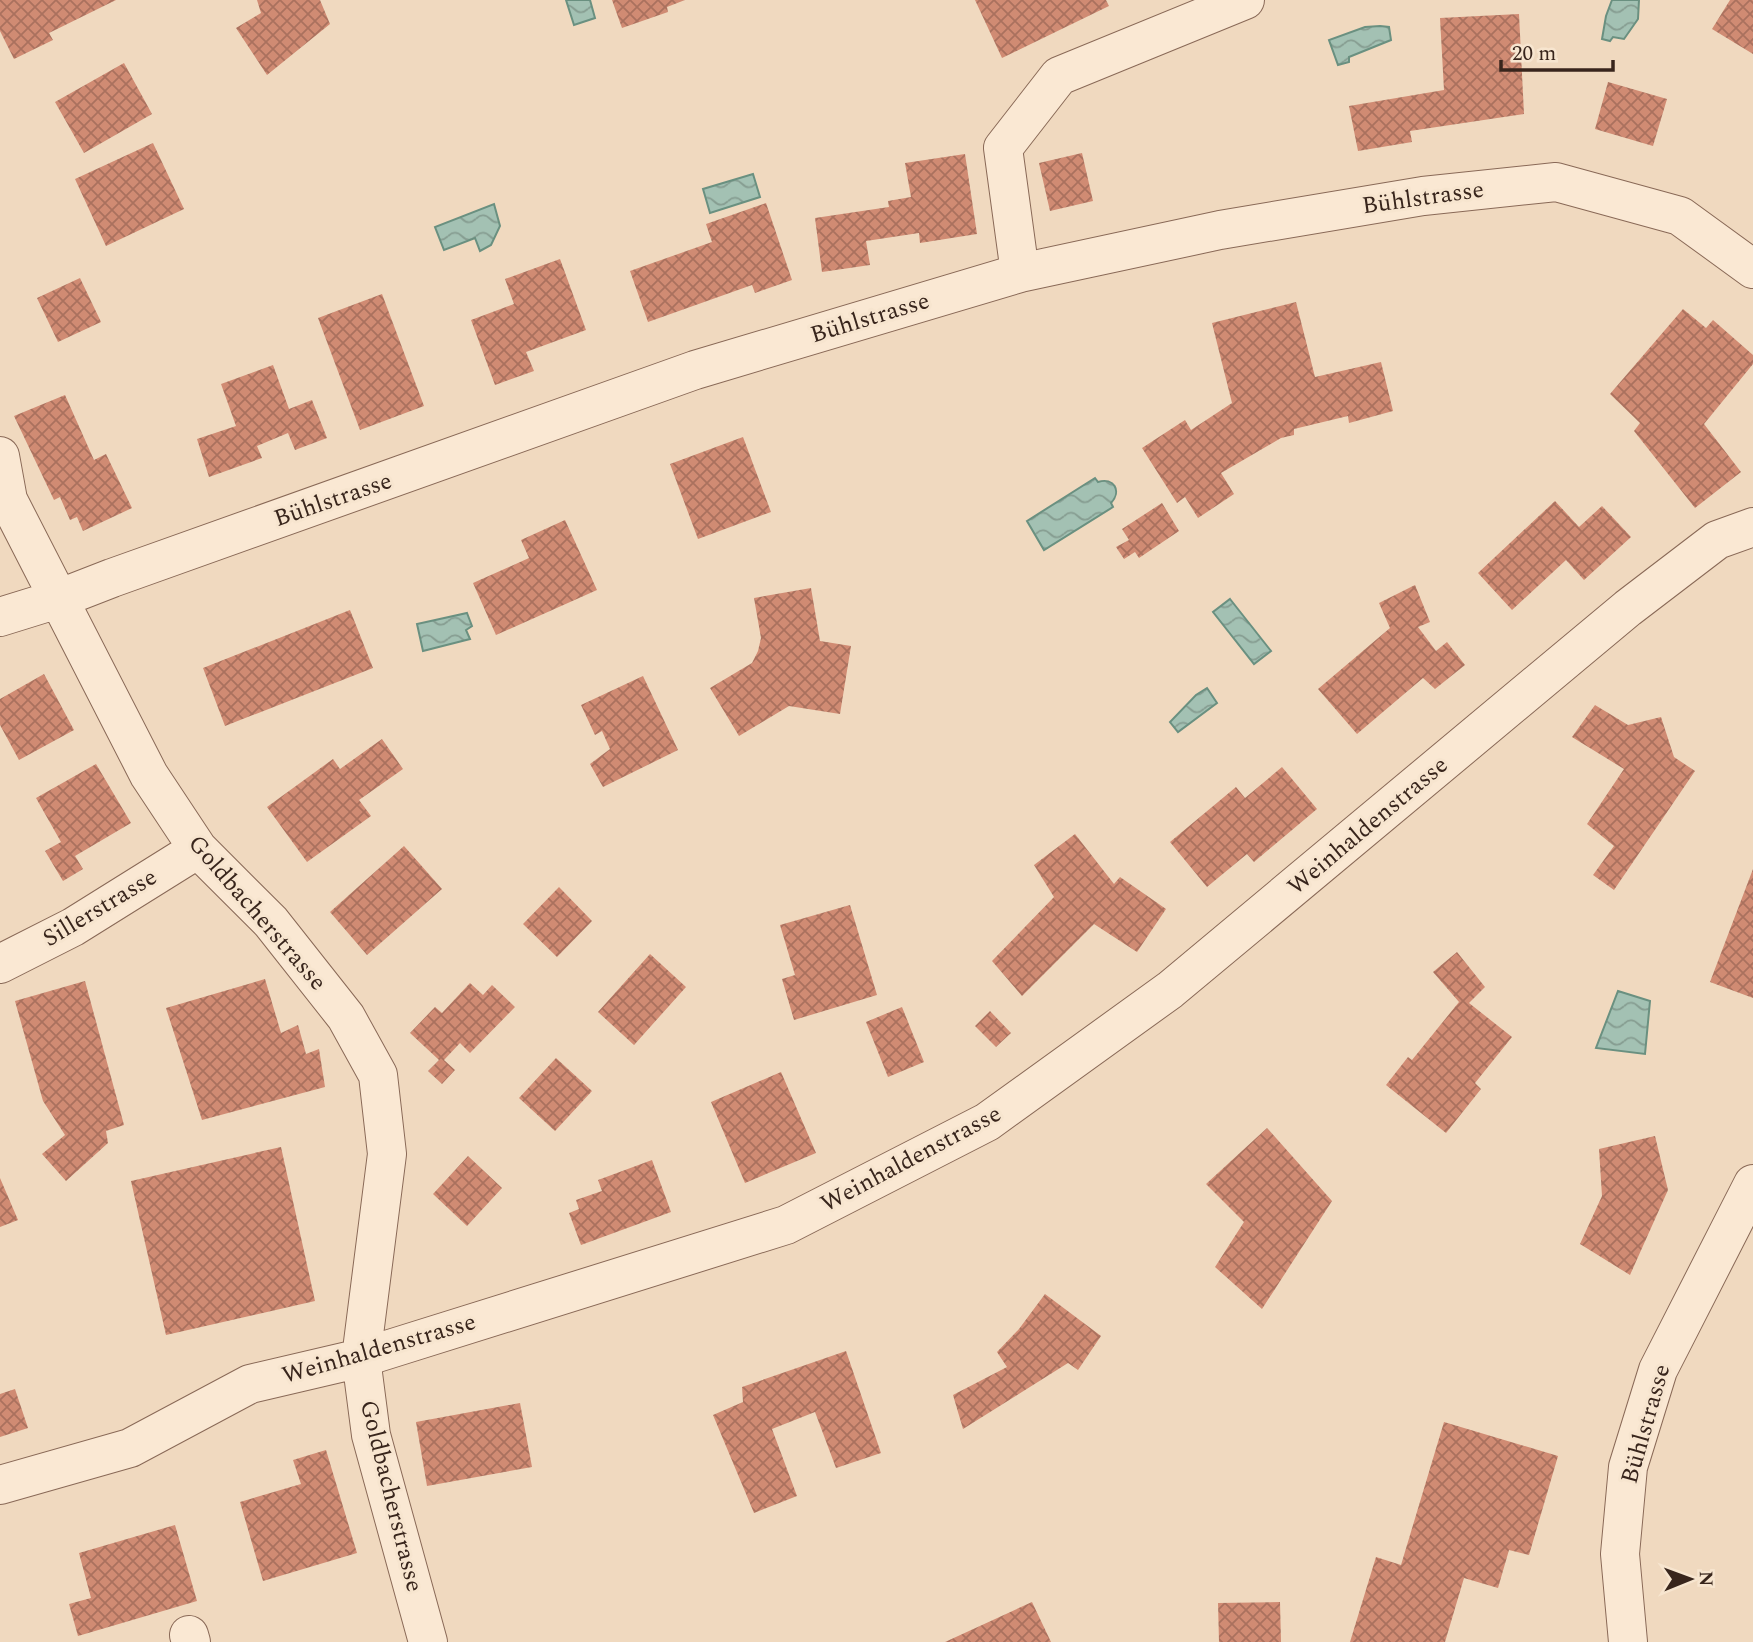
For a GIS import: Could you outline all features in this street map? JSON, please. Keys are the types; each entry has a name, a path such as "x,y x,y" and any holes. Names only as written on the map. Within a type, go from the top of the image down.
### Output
{"street":[{"path":"1020,273 1003,148 1059,76 1245,0"},
{"name":"Bühlstrasse","path":"0,617 58,600 125,573 695,370 1020,273 1220,230 1423,196 1556,182 1680,216 1753,269"},
{"name":"Goldbacherstrasse","path":"0,456 8,500 149,775 198,849 271,922 346,1017 378,1075 387,1154 361,1358 371,1435 428,1642"},
{"name":"Weinhaldenstrasse","path":"0,1485 130,1448 250,1384 361,1358 786,1225 987,1122 1170,990 1628,608 1717,540 1753,527"},
{"name":"Sillerstrasse","path":"0,964 73,927 198,849"},
{"name":"Bühlstrasse","path":"1628,1642 1620,1553 1628,1467 1658,1370 1753,1184"}],"water":[{"path":"566,0 590,0 595,18 574,25"},
{"path":"1612,0 1639,0 1638,19 1624,39 1613,37 1610,41 1602,39"},
{"path":"1365,27 1389,27 1391,40 1349,57 1349,62 1338,65 1329,40"},
{"path":"753,174 760,197 710,213 703,189"},
{"path":"494,204 500,226 491,245 480,251 475,238 444,250 435,227"},
{"path":"1095,478 1098,482 1108,481 1115,486 1116,494 1111,503 1113,507 1044,550 1027,521"},
{"path":"1230,599 1271,651 1254,664 1213,612"},
{"path":"467,613 472,626 466,630 470,639 423,651 417,624"},
{"path":"1207,688 1217,703 1178,732 1170,722 1196,695"},
{"path":"1618,991 1650,1001 1645,1054 1596,1048"}],"building":[{"path":"0,0 116,0 49,33 53,40 14,59 0,31"},
{"path":"257,0 320,0 330,24 267,75 236,28 261,13"},
{"path":"612,0 685,0 667,7 668,12 622,28"},
{"path":"975,0 1106,0 1109,6 1002,58"},
{"path":"1730,0 1753,0 1753,54 1712,29"},
{"path":"1519,14 1524,114 1410,131 1412,142 1358,151 1349,106 1444,90 1440,18"},
{"path":"124,63 152,114 84,153 55,102"},
{"path":"1608,82 1667,99 1653,146 1595,129"},
{"path":"153,143 184,209 106,246 75,179"},
{"path":"1082,153 1093,201 1050,211 1039,163"},
{"path":"965,154 977,234 920,243 919,233 866,241 870,265 822,272 815,218 889,207 888,201 911,197 905,163"},
{"path":"766,203 792,280 755,293 752,285 648,322 630,271 712,242 706,224"},
{"path":"560,259 586,330 526,352 534,371 495,385 471,320 514,304 505,279"},
{"path":"80,278 101,322 58,342 37,298"},
{"path":"382,294 424,406 360,430 318,318"},
{"path":"1296,302 1315,377 1381,362 1393,411 1349,423 1348,416 1294,429 1294,435 1281,438 1221,473 1234,494 1198,518 1185,497 1177,503 1142,448 1185,420 1191,430 1232,403 1212,323"},
{"path":"1683,309 1706,328 1713,320 1753,355 1753,364 1704,424 1741,472 1695,508 1634,431 1640,423 1610,394"},
{"path":"273,365 289,409 312,400 327,438 295,450 288,433 257,446 262,458 209,477 197,439 236,426 221,384"},
{"path":"65,395 94,460 106,454 132,508 83,531 77,517 70,520 60,497 54,500 14,416"},
{"path":"743,437 771,512 698,539 670,464"},
{"path":"1555,501 1579,527 1602,506 1631,537 1584,580 1566,560 1512,610 1478,573"},
{"path":"1162,503 1179,531 1139,558 1135,552 1124,559 1116,547 1129,540 1122,529"},
{"path":"565,520 597,590 496,635 473,583 529,558 521,540"},
{"path":"1415,585 1430,622 1418,627 1436,651 1447,642 1465,665 1435,689 1423,678 1357,734 1318,689 1390,628 1379,603"},
{"path":"811,588 820,641 851,646 840,714 789,706 739,736 710,688 752,663 758,651 761,638 754,598"},
{"path":"350,610 373,668 225,726 203,668"},
{"path":"44,674 74,730 19,760 0,725 0,699"},
{"path":"643,676 678,750 603,787 590,764 610,749 602,731 595,735 581,705"},
{"path":"1595,705 1628,725 1661,717 1674,757 1695,771 1614,890 1593,875 1614,846 1587,824 1624,769 1572,737"},
{"path":"382,739 403,769 359,800 371,816 307,862 267,807 333,759 340,769"},
{"path":"96,764 131,823 75,856 83,869 63,881 45,851 61,842 36,798"},
{"path":"1282,767 1317,809 1254,862 1247,854 1207,887 1170,842 1236,787 1245,798"},
{"path":"1075,834 1114,884 1120,877 1166,909 1137,952 1094,924 1022,996 992,961 1054,897 1034,865"},
{"path":"404,846 442,889 367,955 330,912"},
{"path":"1753,869 1753,998 1710,982"},
{"path":"559,887 592,921 557,957 523,924"},
{"path":"850,905 877,995 794,1020 782,979 795,975 780,925"},
{"path":"1457,952 1485,987 1469,1003 1512,1037 1475,1083 1481,1089 1446,1133 1386,1085 1408,1057 1412,1060 1459,1002 1433,972"},
{"path":"650,954 686,987 634,1045 598,1012"},
{"path":"265,979 281,1033 298,1025 306,1054 319,1049 325,1087 202,1120 166,1008"},
{"path":"85,981 124,1125 106,1131 108,1143 66,1181 42,1154 65,1135 43,1101 15,1001"},
{"path":"470,983 483,995 492,985 515,1007 470,1053 460,1043 444,1060 455,1070 442,1084 428,1071 439,1060 410,1033 435,1007 442,1013"},
{"path":"902,1007 924,1062 888,1077 866,1022"},
{"path":"990,1011 1011,1033 996,1047 975,1026"},
{"path":"556,1058 592,1091 555,1131 519,1098"},
{"path":"781,1072 816,1153 745,1183 711,1102"},
{"path":"1267,1128 1332,1201 1262,1309 1215,1267 1244,1222 1206,1184"},
{"path":"1655,1136 1668,1190 1630,1275 1580,1244 1602,1196 1599,1149"},
{"path":"281,1147 315,1301 166,1335 131,1181"},
{"path":"468,1156 502,1188 467,1226 433,1194"},
{"path":"652,1160 671,1212 581,1245 569,1213 579,1209 576,1200 602,1191 598,1180"},
{"path":"0,1178 18,1220 0,1227"},
{"path":"1045,1294 1101,1336 1078,1370 1068,1363 963,1429 953,1395 1007,1367 997,1352 1019,1329"},
{"path":"846,1351 881,1453 836,1468 815,1412 772,1429 797,1496 754,1513 713,1415 743,1402 742,1387"},
{"path":"15,1389 28,1428 0,1437 0,1394"},
{"path":"520,1403 532,1467 427,1486 416,1422"},
{"path":"1444,1422 1558,1456 1529,1555 1509,1550 1498,1588 1464,1578 1445,1642 1350,1642 1376,1557 1401,1565"},
{"path":"326,1450 357,1553 263,1581 240,1502 301,1484 293,1460"},
{"path":"175,1525 197,1601 78,1636 69,1604 91,1598 79,1553"},
{"path":"1032,1602 1051,1642 945,1642"},
{"path":"1280,1602 1281,1642 1219,1642 1218,1603"}]}
